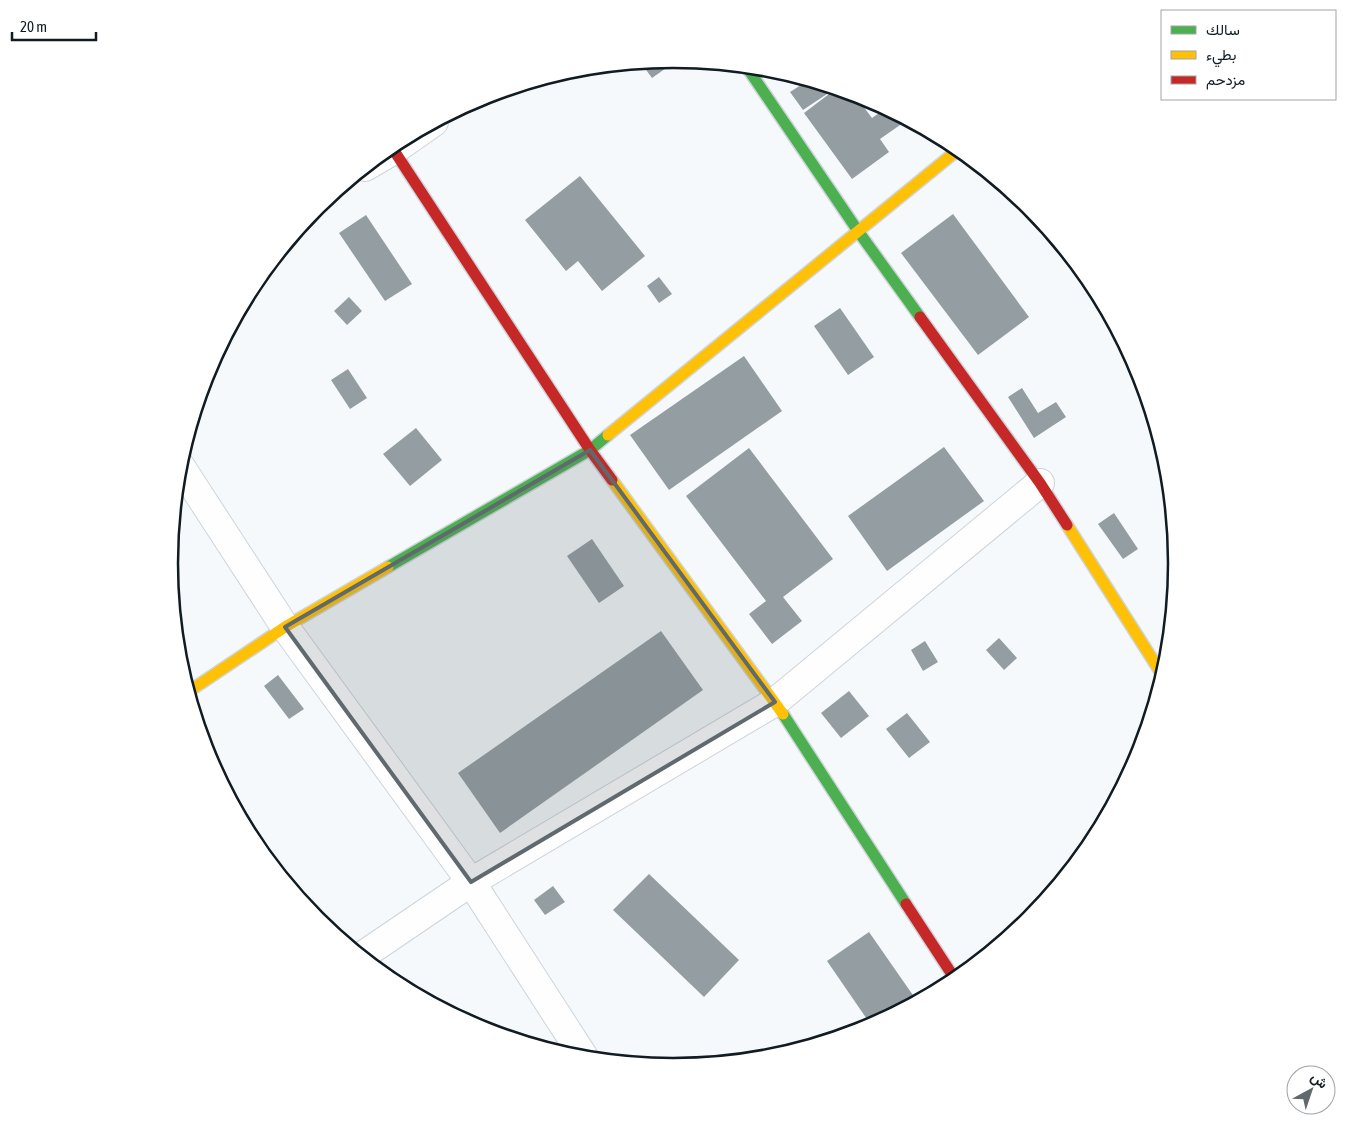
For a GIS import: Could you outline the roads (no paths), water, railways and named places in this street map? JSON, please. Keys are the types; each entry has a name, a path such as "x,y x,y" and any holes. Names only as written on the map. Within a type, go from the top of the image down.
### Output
{"street":[{"path":"752,74 858,231 1040,483 1156,667"},
{"path":"395,153 590,450 775,702 951,972"},
{"path":"194,688 285,627 590,450 952,154"},
{"path":"186,475 285,627 470,882 578,1048"},
{"path":"368,952 470,882 775,702 1040,483"}]}
